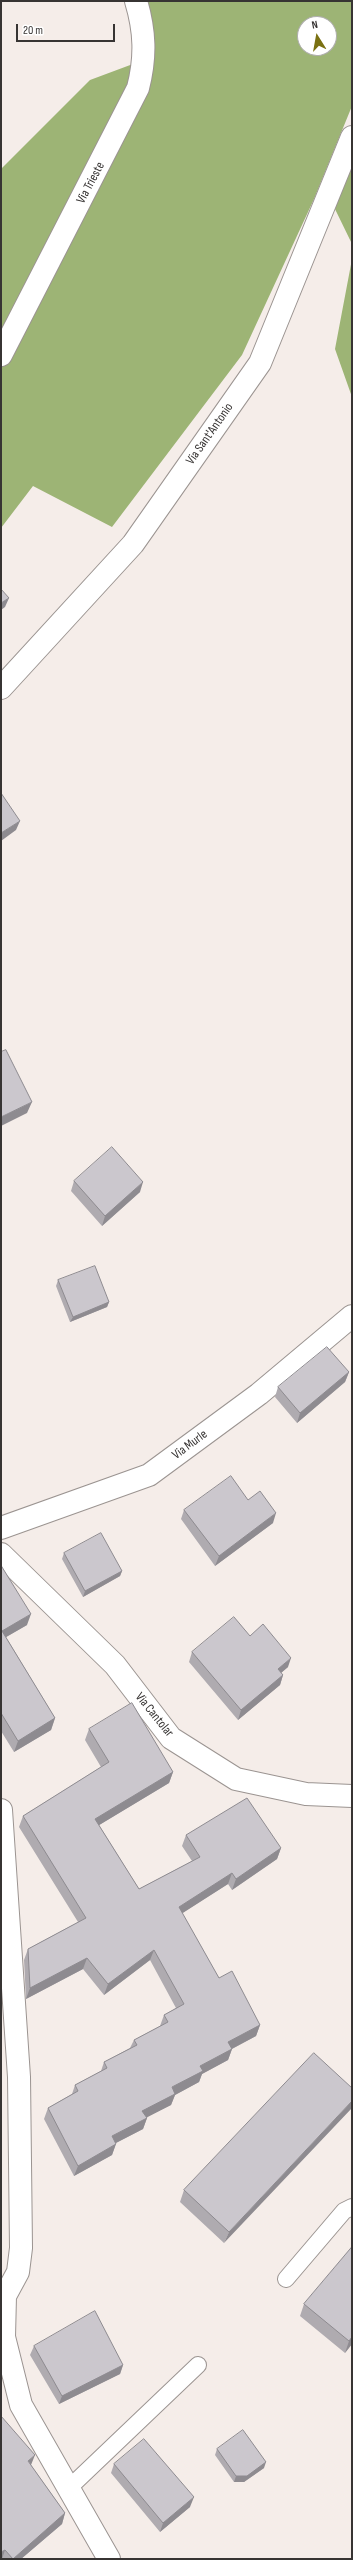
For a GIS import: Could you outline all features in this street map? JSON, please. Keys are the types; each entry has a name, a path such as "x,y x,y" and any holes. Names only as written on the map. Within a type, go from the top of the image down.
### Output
{"street":[{"name":"Via Trieste","path":"1,355 138,88 144,65 145,39 136,1"},
{"name":"Via Sant'Antonio","path":"1,688 133,544 260,363 352,137"},
{"name":"Via Murle","path":"1,1528 149,1475 259,1394 352,1316"},
{"name":"Via Cantolar","path":"1,1554 115,1665 171,1738 236,1779 306,1794 352,1796"},
{"path":"1,1810 19,2077 21,2248 18,2272 5,2296 4,2337 21,2405 109,2559"}],"lane":[{"path":"286,2279 344,2211 352,2207"},
{"path":"69,2488 198,2365"}],"green space":[{"path":"144,1 352,1 352,106 314,199 242,355 112,527 33,486 1,528 1,169 90,80 149,58"},
{"path":"352,163 352,244 335,209"},
{"path":"352,259 352,397 335,349"}],"building":[{"path":"1,589 9,598 1,603"},
{"path":"1,793 20,821 1,833"},
{"path":"6,1050 32,1102 1,1117 1,1052"},
{"path":"112,1147 143,1182 105,1216 74,1181"},
{"path":"95,1266 109,1302 73,1317 58,1280"},
{"path":"327,1347 349,1372 300,1413 278,1387"},
{"path":"231,1476 248,1500 260,1491 276,1513 219,1556 184,1510"},
{"path":"101,1533 122,1571 85,1591 64,1553"},
{"path":"2,1567 31,1614 2,1631 55,1718 18,1741 1,1713"},
{"path":"234,1617 250,1636 263,1624 291,1658 278,1669 283,1675 241,1710 192,1652"},
{"path":"132,1703 173,1772 95,1819 139,1889 200,1857 186,1835 247,1798 281,1848 236,1879 232,1873 179,1907 219,1978 232,1971 260,2025 228,2042 232,2049 200,2066 203,2071 172,2087 175,2094 142,2111 147,2118 112,2136 116,2144 78,2166 48,2108 78,2091 75,2085 107,2068 104,2062 137,2045 134,2040 168,2022 164,2015 184,2004 154,1950 108,1984 87,1958 30,1988 28,1949 86,1918 23,1816 109,1762 89,1729"},
{"path":"314,2053 352,2088 352,2101 229,2232 184,2190"},
{"path":"352,2247 352,2337 349,2341 304,2304"},
{"path":"95,2311 123,2365 62,2396 34,2346"},
{"path":"1,2416 35,2455 28,2461 65,2513 13,2559 5,2550 1,2552"},
{"path":"243,2430 266,2462 247,2476 236,2476 217,2449"},
{"path":"144,2439 194,2497 163,2523 114,2464"}]}
